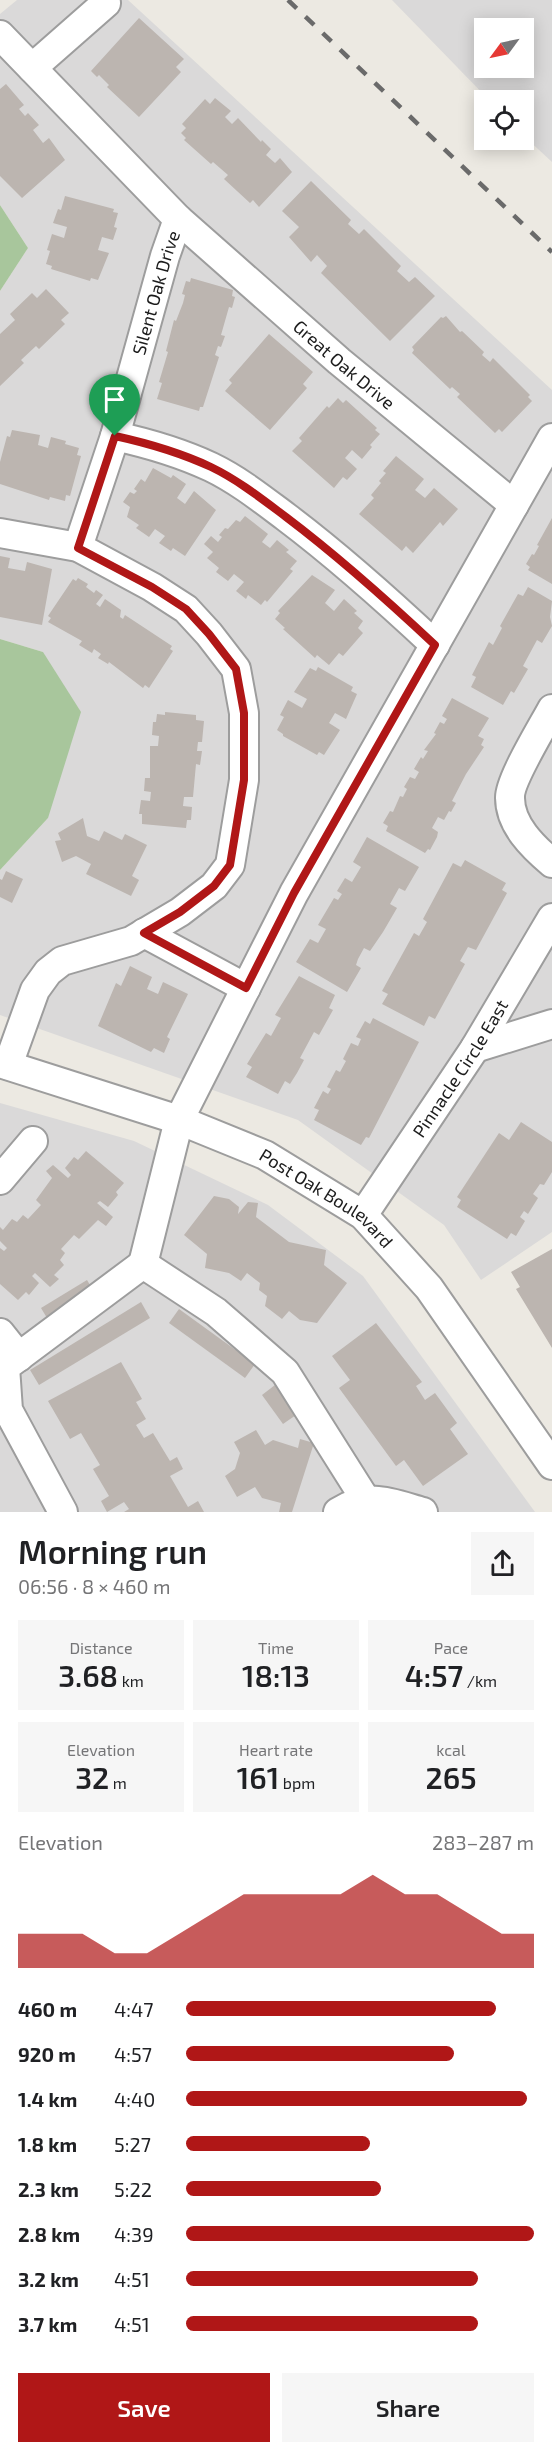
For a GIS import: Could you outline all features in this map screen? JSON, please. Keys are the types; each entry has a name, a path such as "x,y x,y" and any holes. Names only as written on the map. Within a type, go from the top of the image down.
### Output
{"street":[{"path":"32,68 106,3"},
{"name":"Great Oak Drive","path":"0,35 178,219 339,361 514,505"},
{"name":"Silent Oak Drive","path":"78,548 115,436 165,256 178,219"},
{"path":"115,436 143,442 210,466 242,484 335,555 380,593 435,645"},
{"path":"63,1512 8,1410 5,1367 143,1264 179,1120 294,893 552,438"},
{"path":"0,533 78,548 152,587 186,609 236,669 244,713 244,780 230,865 214,886 180,912 131,941 62,961 48,972 35,990 4,1064"},
{"path":"552,709 521,767 509,796 513,815 530,844 552,863"},
{"name":"Pinnacle Circle East","path":"363,1215 475,1048 552,918"},
{"path":"144,933 246,988"},
{"path":"475,1048 548,1032"},
{"name":"Post Oak Boulevard","path":"4,1064 179,1120 265,1155 363,1215 429,1288 552,1465"},
{"path":"0,1180 33,1142"},
{"path":"143,1264 216,1312 285,1372 367,1502"},
{"path":"0,1333 19,1357"},
{"path":"338,1512 347,1507 377,1499 423,1512"}],"shaded area":[{"path":"17,0 128,0 552,390 552,1232 481,1280 444,1225 298,1120 0,1015 0,870 48,818 43,652 0,639 0,291 28,248 0,205 0,14"},
{"path":"392,0 552,0 552,162 534,145 534,90 479,90"},
{"path":"0,1103 134,1141 268,1205 363,1276 535,1512 0,1512"}],"green space":[{"path":"0,205 28,248 0,291"},
{"path":"0,639 43,652 81,712 48,818 0,870"}],"building":[{"path":"139,18 184,59 176,67 181,72 139,117 107,87 109,85 99,75 97,77 91,71"},
{"path":"6,84 24,105 19,109 25,116 28,113 39,125 33,130 43,143 49,138 65,160 22,198 0,176 0,89"},
{"path":"215,98 231,111 225,117 232,124 238,118 271,149 266,155 275,163 280,158 292,172 259,207 253,200 250,203 224,179 228,175 213,162 211,164 184,140 186,138 181,133 186,128 182,124 205,99 210,104"},
{"path":"311,181 351,220 348,224 359,234 364,229 401,266 397,271 409,282 415,277 435,296 390,341 321,273 327,266 317,255 311,262 289,237 299,227 282,211"},
{"path":"65,196 114,209 113,212 118,213 113,240 102,237 98,250 109,253 98,280 91,278 90,281 51,269 52,266 46,264 52,234 64,238 67,227 53,223 58,209 61,210"},
{"path":"191,278 233,290 232,296 235,297 232,308 229,307 221,335 225,336 215,355 219,357 203,407 200,407 199,411 157,399 174,320 176,321 183,303 185,295 182,294 186,281 190,282"},
{"path":"46,289 69,313 61,320 65,324 39,349 36,346 21,360 24,363 0,386 0,334 15,320 10,314 32,293 37,298"},
{"path":"446,316 460,332 462,331 484,352 482,355 490,362 493,358 530,395 528,397 532,401 502,432 499,429 495,433 457,397 460,394 452,387 450,389 412,353 414,350 412,347 441,317"},
{"path":"269,334 313,372 303,384 307,388 270,430 225,391 232,383 229,380"},
{"path":"338,398 343,403 346,400 377,428 375,430 380,434 362,459 352,450 345,458 357,469 347,480 343,477 334,488 292,451 302,441 299,438 327,406 329,408"},
{"path":"12,430 40,435 38,445 48,448 51,437 79,448 77,455 81,456 70,496 66,495 65,501 50,497 49,500 0,484 0,462 7,436 10,437"},
{"path":"396,456 424,479 415,490 425,498 434,488 458,509 443,526 440,522 413,553 406,546 402,551 359,514 374,498 371,495 386,473 383,471"},
{"path":"153,468 171,478 173,475 186,484 177,498 185,504 194,491 216,510 185,556 159,543 165,536 155,529 149,537 136,528 139,525 127,517 130,507 123,502 130,492 134,494 137,491 134,489 141,479 145,482"},
{"path":"245,516 268,534 262,542 270,548 277,540 297,561 290,569 293,571 267,602 265,600 261,605 248,595 246,599 236,591 244,582 234,574 228,581 216,572 219,568 207,558 213,552 204,544 211,536 218,542 222,537 219,535 225,528 228,529 236,520 240,522"},
{"path":"552,518 552,584 528,570 530,567 526,564 532,554 534,555"},
{"path":"0,556 10,558 8,568 25,571 27,562 52,569 42,625 0,617"},
{"path":"312,575 335,590 325,603 334,611 344,599 357,611 354,613 363,621 358,628 363,633 343,656 339,653 329,665 317,655 315,658 275,619 280,613 278,611"},
{"path":"78,578 88,584 86,587 94,593 96,590 103,595 96,604 100,607 105,599 121,610 120,617 123,619 125,615 172,646 170,649 173,651 149,688 145,685 143,688 109,662 108,664 98,658 101,654 94,649 92,653 79,645 82,641 48,622 51,618 48,616 73,579 76,581"},
{"path":"528,587 552,601 550,617 552,626 542,643 537,640 523,666 528,669 514,693 511,691 503,705 471,687 476,677 472,675 489,642 493,645 502,628 500,626 518,594 523,596"},
{"path":"318,667 353,687 351,691 357,694 346,719 335,713 329,723 340,730 324,755 319,752 317,755 283,736 277,730 284,717 280,715 288,700 302,708 307,699 294,692 310,668 316,671"},
{"path":"452,698 489,718 478,736 484,739 481,745 484,747 452,801 456,803 451,812 449,811 444,820 438,817 432,828 438,832 437,837 430,850 428,849 425,853 386,831 388,826 383,823 390,811 393,812 400,796 403,797 407,789 404,787 410,777 415,779 419,772 414,769 421,757 423,759 428,751 424,750 436,734 434,733 440,722 444,724 447,719 442,716"},
{"path":"165,712 196,715 196,720 204,721 202,742 198,742 197,751 202,751 200,765 196,764 193,797 184,797 183,806 192,807 191,820 187,820 186,828 142,824 142,814 139,814 141,800 150,801 151,792 144,791 145,778 150,778 150,746 158,746 159,736 152,735 153,722 156,722 157,714 165,715"},
{"path":"83,818 87,836 99,841 104,831 122,840 125,834 147,845 132,876 139,880 131,896 86,874 91,864 76,856 62,862 55,841 61,840 58,833"},
{"path":"367,837 419,867 405,891 399,888 390,904 397,908 383,932 370,951 364,948 356,965 361,968 347,992 296,962 310,939 318,943 326,929 318,925 334,898 338,900 342,894 337,891 345,878 352,882 361,867 353,862"},
{"path":"465,860 506,883 502,890 507,893 476,950 468,947 460,961 465,964 435,1019 429,1016 424,1026 382,1004 388,994 382,991 414,933 419,936 427,922 423,919 453,863 461,867"},
{"path":"6,871 23,879 12,903 0,897 0,879 2,880"},
{"path":"130,966 152,977 147,989 158,994 163,982 188,994 167,1037 170,1039 164,1053 154,1048 151,1052 98,1026 116,983 121,986"},
{"path":"299,976 335,995 329,1008 333,1010 319,1035 314,1032 300,1058 304,1060 290,1084 285,1081 278,1094 246,1077 252,1067 247,1064 266,1033 271,1036 281,1018 275,1015"},
{"path":"373,1018 419,1042 369,1138 366,1137 361,1145 314,1120 319,1110 314,1108 323,1091 328,1094 331,1089 327,1087 336,1070 340,1072 346,1061 343,1059 351,1043 358,1046 361,1039 356,1037 365,1021 370,1024"},
{"path":"521,1122 552,1142 552,1172 544,1185 540,1184 533,1194 538,1198 528,1214 524,1211 520,1217 525,1221 516,1236 511,1233 507,1239 457,1207 461,1200 457,1197 499,1133 509,1140"},
{"path":"86,1151 124,1183 108,1207 100,1201 97,1203 113,1217 106,1226 98,1220 79,1239 74,1235 61,1249 65,1253 60,1260 64,1265 54,1275 59,1279 50,1287 35,1273 32,1276 39,1283 29,1295 26,1292 18,1300 0,1284 0,1248 4,1251 7,1248 0,1241 0,1227 3,1230 12,1219 17,1222 23,1215 28,1219 41,1205 36,1200 52,1178 46,1171 53,1165 68,1178 71,1175 65,1168 74,1157 78,1160"},
{"path":"214,1196 229,1199 239,1207 238,1214 248,1202 258,1203 256,1217 289,1242 326,1250 324,1265 347,1283 317,1323 300,1320 289,1311 282,1319 265,1306 267,1296 259,1290 260,1283 247,1273 241,1281 229,1273 205,1268 207,1254 184,1235"},
{"path":"552,1249 552,1348 516,1289 520,1287 511,1272"},
{"path":"87,1280 96,1295 50,1323 41,1308"},
{"path":"141,1302 150,1318 39,1385 30,1370"},
{"path":"179,1309 255,1364 245,1378 169,1323"},
{"path":"376,1323 422,1382 416,1386 425,1400 435,1393 457,1423 450,1429 468,1454 423,1486 404,1460 396,1466 339,1388 350,1380 332,1356"},
{"path":"121,1362 142,1399 136,1402 146,1419 136,1425 144,1438 153,1433 170,1461 177,1457 183,1469 170,1476 188,1507 198,1501 204,1512 124,1512 129,1509 124,1502 107,1512 101,1501 109,1496 93,1469 100,1465 81,1433 70,1439 48,1401"},
{"path":"275,1385 296,1415 283,1424 262,1395"},
{"path":"256,1430 265,1445 273,1440 298,1448 300,1439 314,1443 292,1512 279,1512 281,1503 262,1498 255,1487 237,1497 225,1476 235,1469 240,1453 234,1442"}],"railway":[{"path":"288,0 552,252"}],"route":[{"path":"115,436 143,442 210,466 242,484 326,547 380,593 435,645 294,893 246,988 144,933 180,912 214,886 230,865 244,780 244,713 236,669 186,609 152,587 78,548 115,436"}]}
